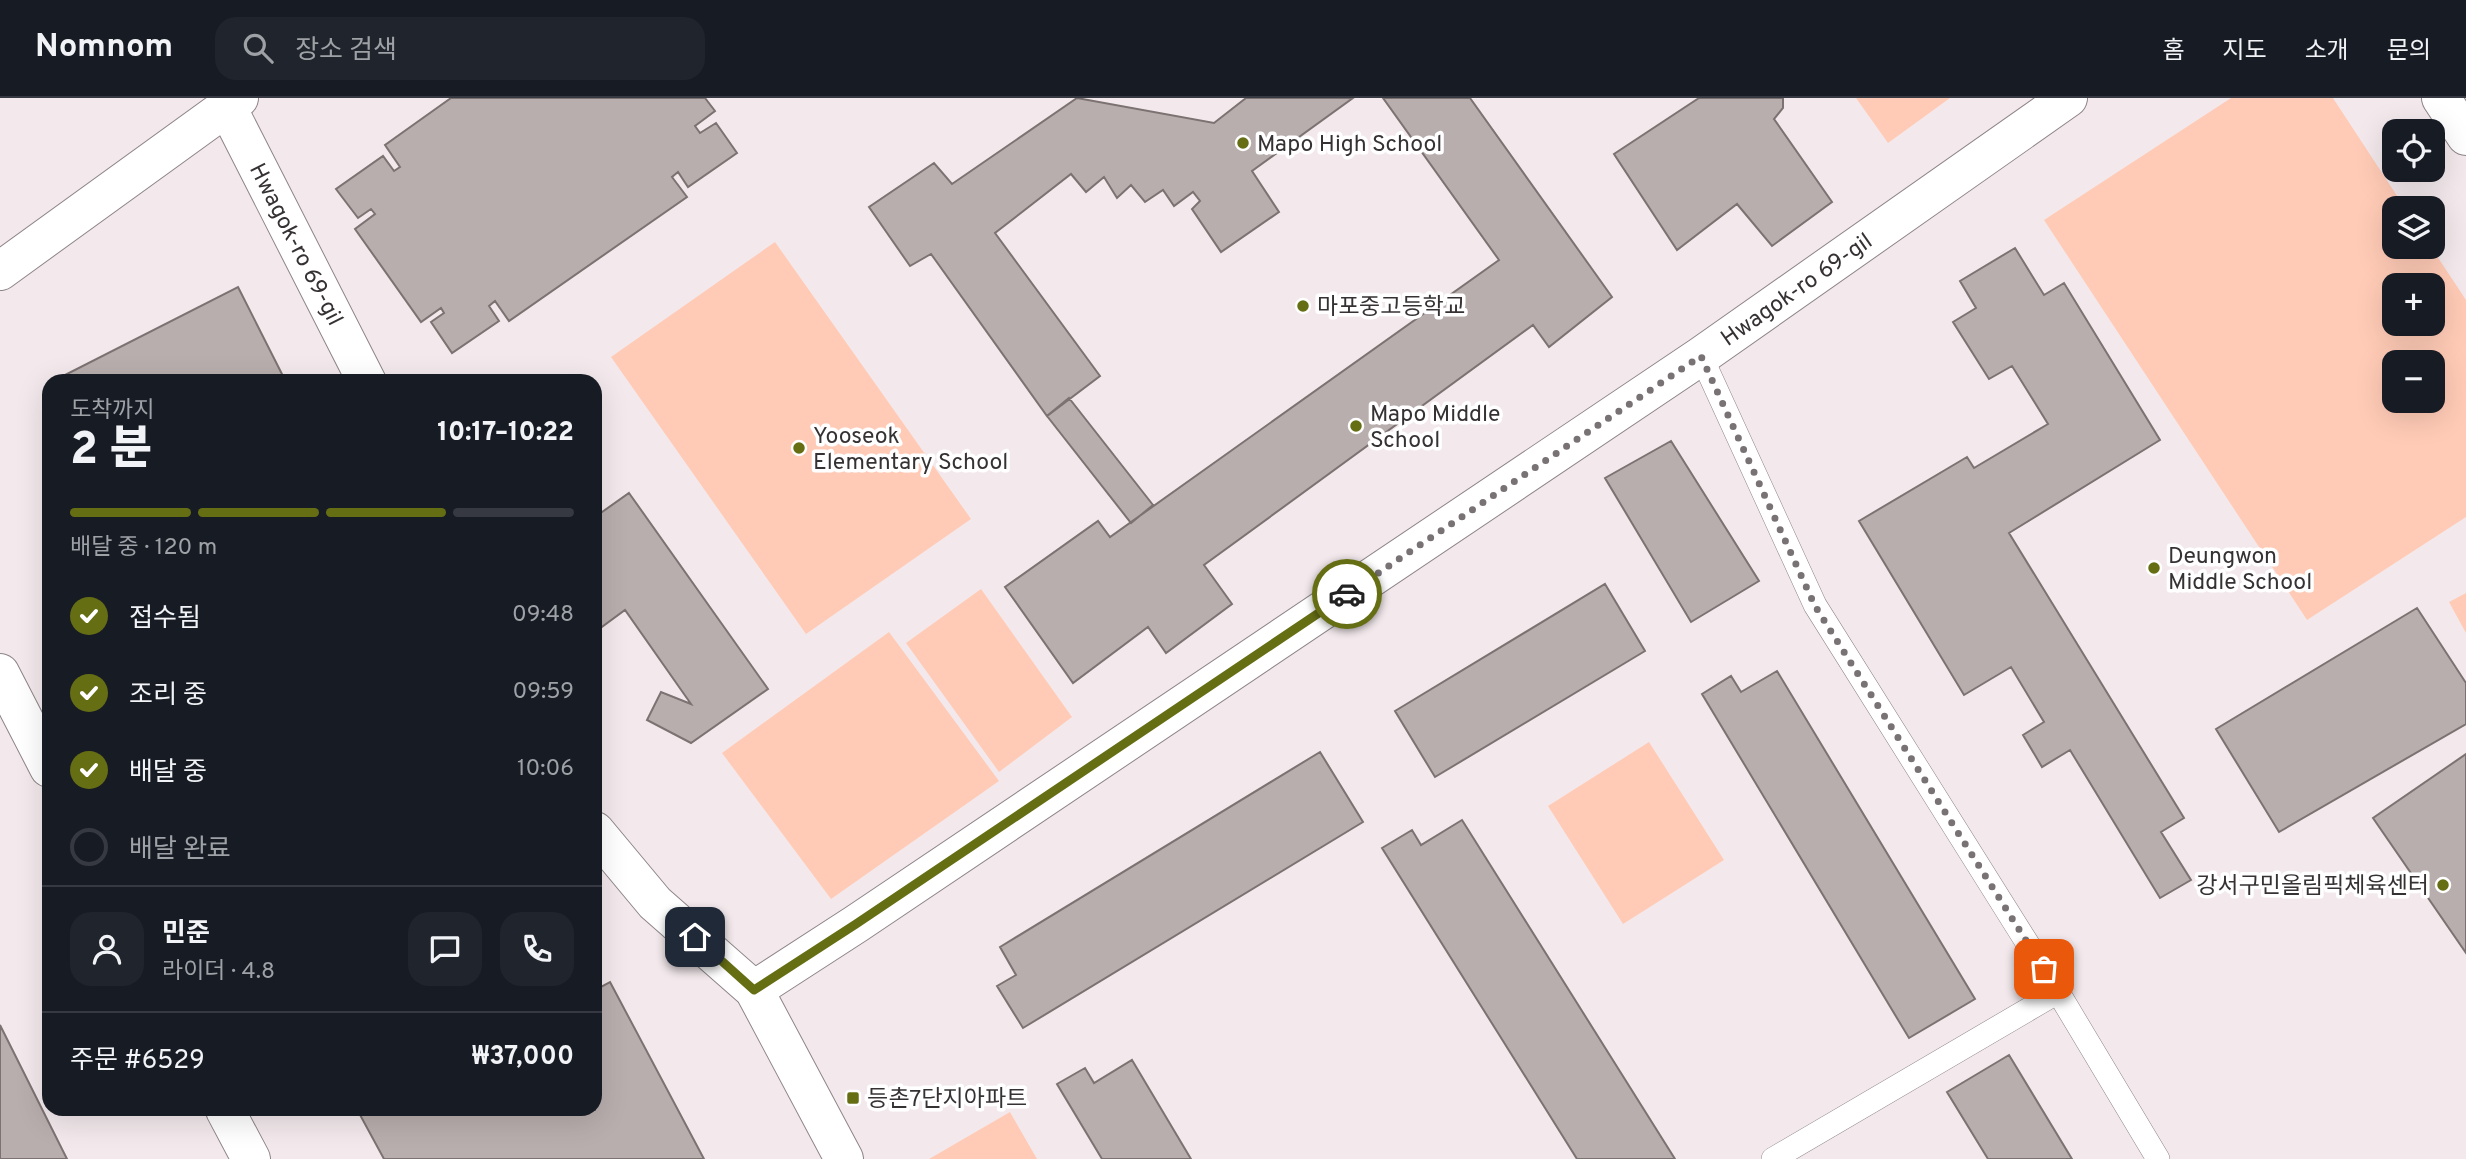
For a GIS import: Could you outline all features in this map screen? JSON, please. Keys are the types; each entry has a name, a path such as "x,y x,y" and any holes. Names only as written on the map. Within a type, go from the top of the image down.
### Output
{"street":[{"name":"Hwagok-ro 69-gil","path":"754,990 1701,356 2068,98"},
{"path":"2441,98 2466,136"},
{"name":"Hwagok-ro 69-gil","path":"233,102 363,374"},
{"path":"0,271 233,102"},
{"path":"0,673 42,754"},
{"path":"602,839 655,902 754,990 844,1159"},
{"path":"228,1116 251,1159"}],"lane":[{"path":"1701,356 1815,606 2058,992 2158,1159"},
{"path":"1773,1159 2058,992"}],"shaded area":[{"path":"1856,98 1950,98 1888,143"},
{"path":"2231,98 2333,98 2382,173 2382,182 2388,182 2397,196 2382,196 2382,259 2439,259 2466,300 2466,517 2307,620 2044,220"},
{"path":"775,242 971,519 806,634 611,357"},
{"path":"981,589 1072,717 999,772 906,643"},
{"path":"2466,593 2466,633 2449,602"},
{"path":"889,632 999,781 831,899 722,753"},
{"path":"1649,742 1724,860 1623,924 1548,806"},
{"path":"1010,1112 1037,1159 929,1159"}],"building":[{"path":"451,98 705,98 715,111 695,126 700,133 716,123 737,153 688,187 678,172 672,177 687,197 509,321 495,301 489,306 499,321 452,353 431,322 444,313 441,308 421,322 355,229 375,214 371,209 358,218 336,189 383,156 394,171 400,167 385,145"},
{"path":"1077,98 1214,123 1246,98 1353,98 1252,171 1279,212 1221,252 1192,209 1200,201 1193,192 1174,206 1163,190 1145,202 1131,185 1117,198 1104,177 1086,192 1071,174 995,233 1100,376 1047,416 931,254 910,266 869,207 934,163 952,184"},
{"path":"1383,98 1470,98 1612,297 1549,347 1533,325 1204,565 1232,604 1166,653 1148,627 1073,683 1005,587 1098,521 1110,537 1499,260"},
{"path":"1699,98 1783,98 1783,108 1774,119 1832,202 1772,246 1737,204 1677,250 1614,154"},
{"path":"2015,248 2044,295 2064,283 2160,440 2009,533 2184,818 2161,832 2191,880 2160,898 2070,750 2042,767 2023,735 2044,722 2011,667 1964,695 1859,521 1967,457 1974,468 2048,424 2012,366 1989,379 1953,322 1976,308 1960,281"},
{"path":"238,287 282,374 67,374"},
{"path":"1069,398 1153,505 1131,523 1047,416"},
{"path":"1671,441 1759,581 1691,622 1605,478"},
{"path":"629,493 768,689 691,743 647,720 661,692 691,704 625,610 602,627 602,512"},
{"path":"1605,584 1645,651 1435,777 1395,711"},
{"path":"2417,608 2466,683 2466,724 2279,832 2216,729"},
{"path":"1777,671 1975,999 1909,1038 1702,694 1731,676 1741,692"},
{"path":"1320,752 1363,822 1023,1028 997,986 1016,975 1000,947"},
{"name":"강서구민올림픽체육센터","path":"2466,754 2466,953 2373,818"},
{"path":"1462,820 1675,1159 1577,1159 1382,848 1412,830 1421,845"},
{"path":"610,982 704,1159 384,1159 361,1116 602,1116 602,986"},
{"path":"0,1025 42,1109 42,1116 46,1116 67,1159 0,1159"},
{"path":"2009,1055 2072,1159 1988,1159 1947,1092"},
{"path":"1132,1060 1191,1159 1102,1159 1057,1084 1085,1068 1094,1083"}],"way so far":[{"path":"1347,594 1701,356 1815,606 2044,969"}],"place":[{"name":"Mapo High School","path":"1243,143"},
{"name":"마포중고등학교","path":"1303,306"},
{"name":"Mapo Middle School","path":"1356,426"},
{"name":"Yooseok Elementary School","path":"799,448"},
{"name":"Deungwon Middle School","path":"2154,568"},
{"name":"강서구민올림픽체육센터","path":"2443,885"},
{"name":"등촌7단지아파트","path":"853,1098"}],"route":[{"path":"695,937 754,990 1347,594"}]}
